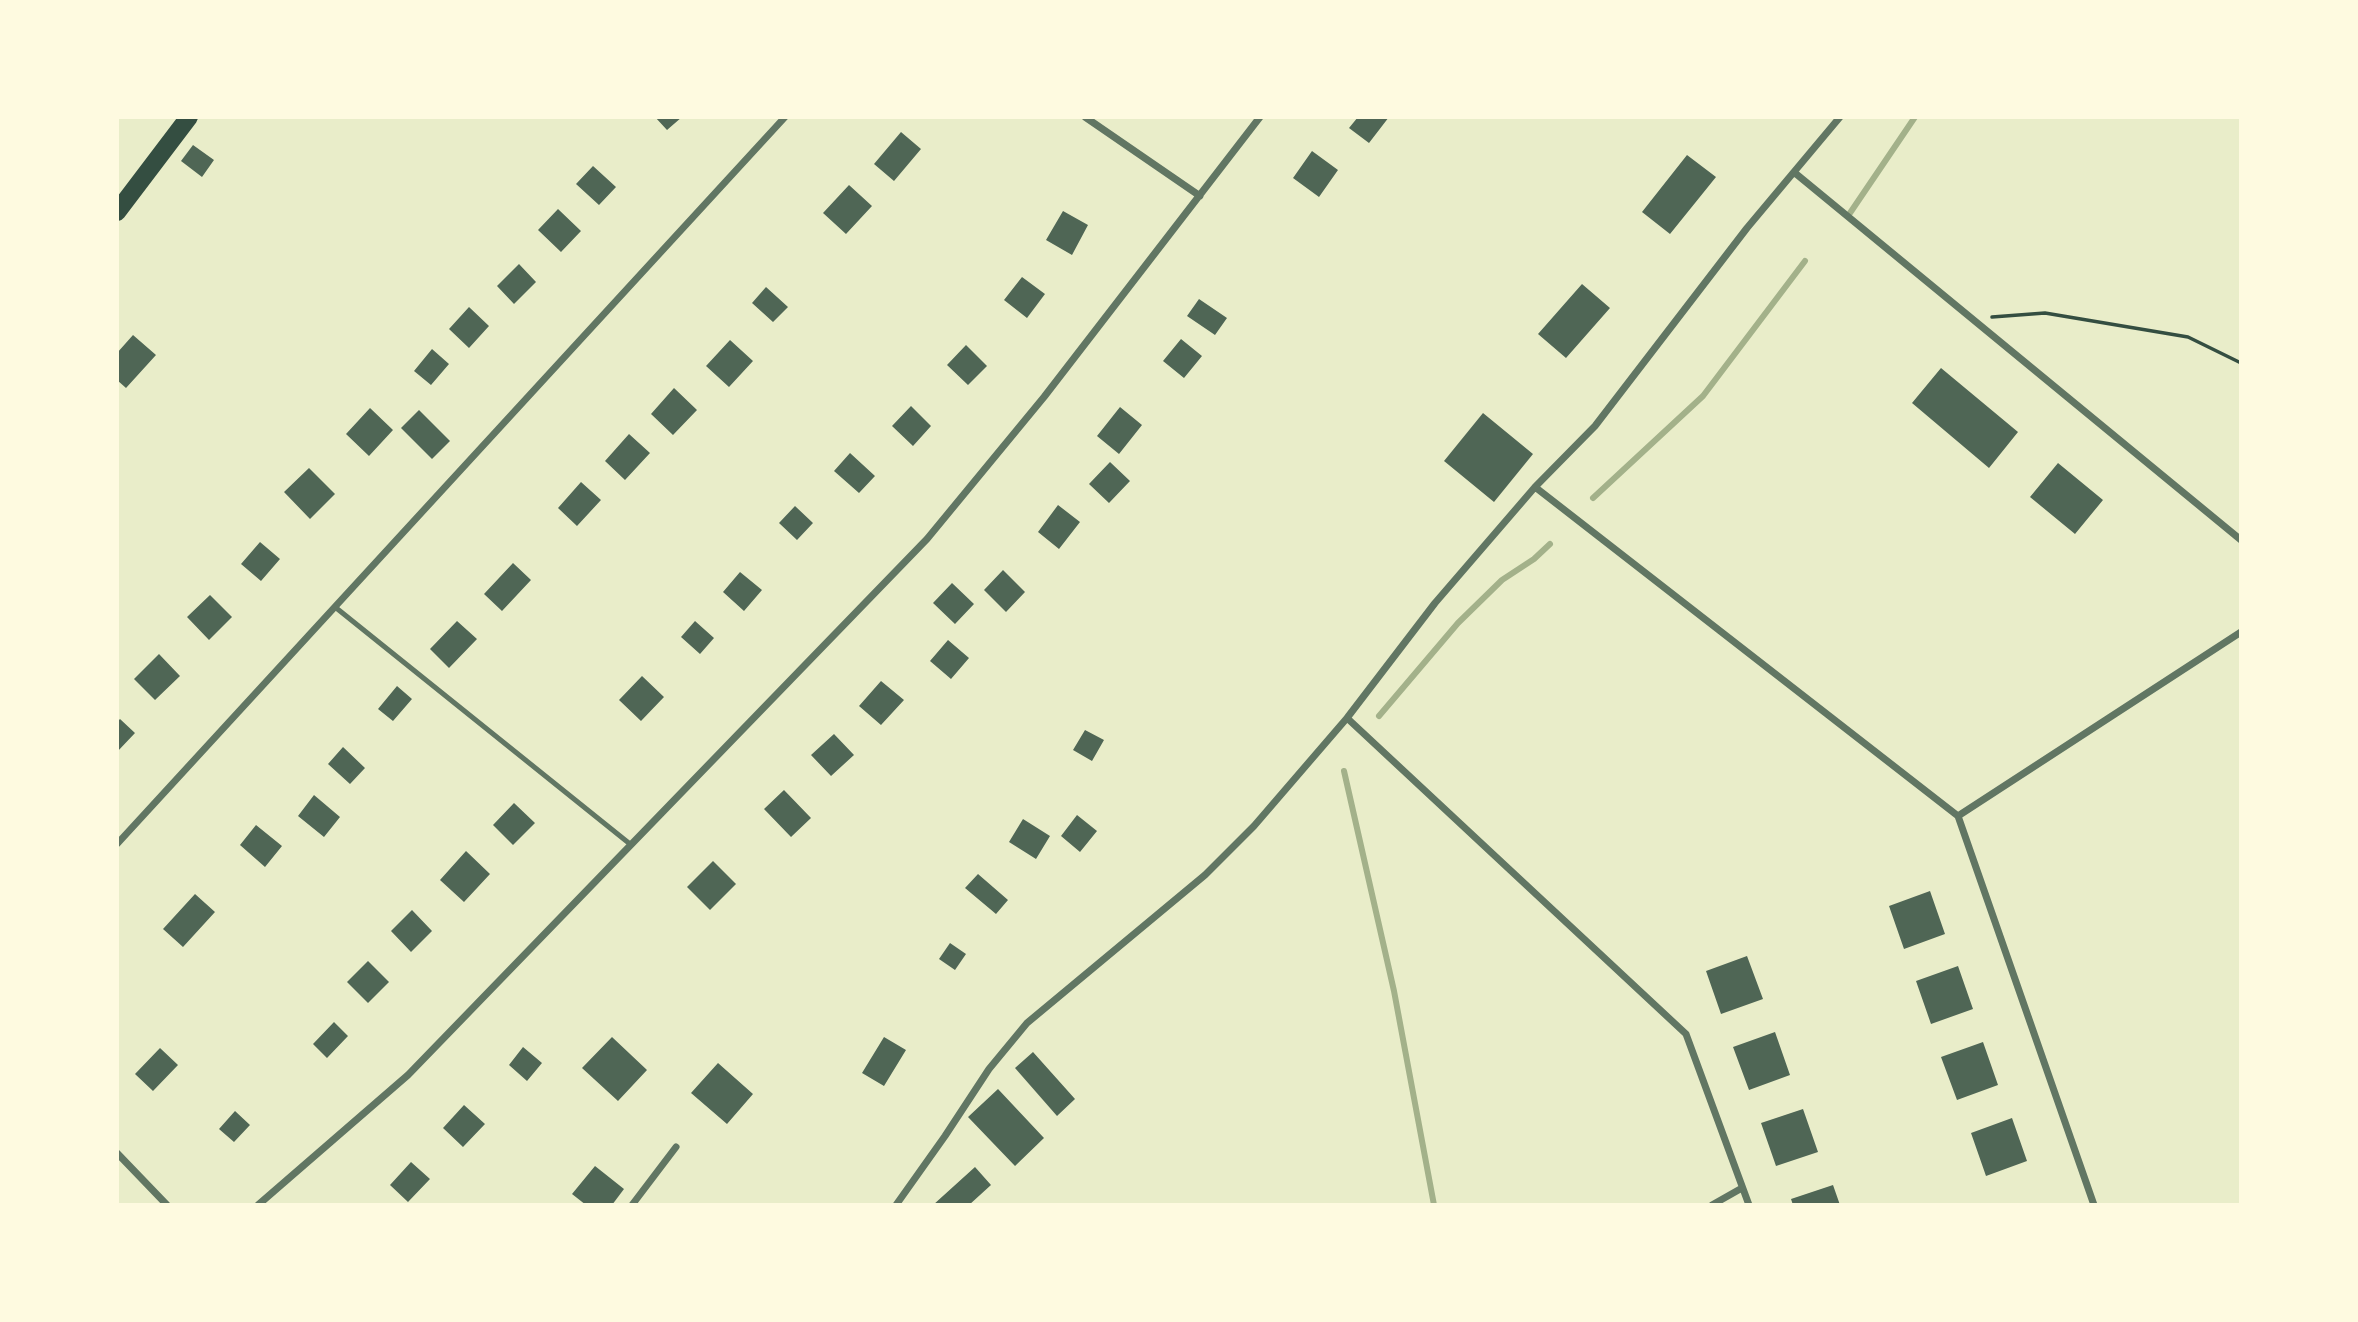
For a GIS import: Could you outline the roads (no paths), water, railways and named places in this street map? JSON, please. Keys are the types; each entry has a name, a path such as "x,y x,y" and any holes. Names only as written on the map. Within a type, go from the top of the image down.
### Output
{"main road":[{"path":"117,212 189,117"}],"street":[{"path":"117,845 785,117"},
{"path":"1086,117 1200,196"},
{"path":"258,1205 408,1075 927,539 1044,397 1260,117"},
{"path":"896,1205 989,1069 1027,1023 1205,874 1254,826 1348,718 1436,603 1535,487 1595,426 1747,228 1840,117"},
{"path":"1795,173 2241,540"},
{"path":"1535,487 1958,816 2094,1205"},
{"path":"1958,816 2241,632"},
{"path":"1348,718 1686,1034 1749,1205"},
{"path":"632,1205 676,1146"},
{"path":"117,1153 167,1205"},
{"path":"1712,1205 1742,1188"}],"lane":[{"path":"335,607 631,844"}],"waterway":[{"path":"1850,213 1915,117"},
{"path":"1593,498 1703,396 1805,261"},
{"path":"1379,716 1458,623 1502,580 1534,559 1550,544"},
{"path":"1344,771 1394,991 1434,1205"}]}
